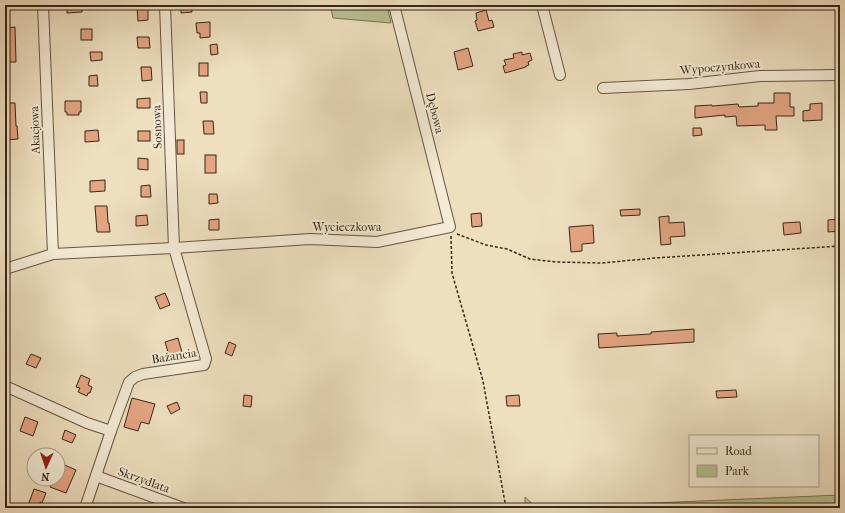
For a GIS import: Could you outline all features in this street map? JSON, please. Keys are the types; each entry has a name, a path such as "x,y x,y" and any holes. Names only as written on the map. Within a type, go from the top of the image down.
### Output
{"street":[{"name":"Akacjowa","path":"43,5 53,254"},
{"name":"Sosnowa","path":"165,5 174,248"},
{"name":"Dębowa","path":"394,5 450,229"},
{"path":"542,5 560,74"},
{"name":"Wypoczynkowa","path":"603,88 689,84 760,76 840,75"},
{"name":"Wycieczkowa","path":"5,269 53,254 310,239 377,242 450,229"},
{"name":"Bażancia","path":"85,508 129,382 135,377 143,374 204,365 206,359 174,248"},
{"path":"5,386 88,423 111,431"},
{"name":"Skrzydlata","path":"96,476 183,508"}],"path":[{"path":"506,508 483,381 452,273 450,229 486,245 507,249 530,260 556,262 602,263 655,258 840,246"}],"green space":[{"path":"330,5 387,5 391,23 333,18"},
{"path":"840,495 840,508 537,508"},
{"path":"525,497 537,508 525,508"}],"building":[{"path":"67,5 82,5 82,12 67,13"},
{"path":"181,5 192,5 192,12 181,13"},
{"path":"137,7 148,7 148,20 138,21"},
{"path":"486,10 489,21 492,20 494,27 478,31 475,21 477,20 476,13"},
{"path":"210,22 210,37 200,38 200,33 197,33 196,23"},
{"path":"15,27 16,62 5,62 5,28"},
{"path":"81,29 92,29 92,40 81,40"},
{"path":"137,37 149,37 150,48 138,48"},
{"path":"217,44 218,54 211,55 210,45"},
{"path":"468,48 473,66 458,70 454,52"},
{"path":"90,52 102,52 102,60 91,61"},
{"path":"522,52 522,55 530,53 532,60 528,62 529,65 505,73 503,66 506,65 504,60 514,58 513,54"},
{"path":"199,63 208,63 208,76 199,76"},
{"path":"141,67 151,67 152,80 142,81"},
{"path":"97,75 98,86 89,86 89,76"},
{"path":"200,92 207,92 207,103 201,103"},
{"path":"774,93 790,93 790,107 794,107 794,116 776,116 777,130 765,130 765,125 737,126 736,116 725,117 725,115 695,118 695,106 738,104 739,107 758,106 758,103 774,103"},
{"path":"150,98 150,108 137,108 137,99"},
{"path":"65,101 81,101 81,112 79,112 79,115 67,115 67,112 65,112"},
{"path":"5,103 15,103 18,139 6,140"},
{"path":"822,103 822,120 803,121 803,111 810,110 810,104"},
{"path":"203,121 213,121 214,134 204,134"},
{"path":"693,128 701,128 702,135 693,136"},
{"path":"98,130 99,141 85,142 85,131"},
{"path":"138,131 150,131 150,141 138,141"},
{"path":"177,140 184,140 184,154 177,154"},
{"path":"205,155 216,155 216,173 205,173"},
{"path":"138,158 148,159 148,170 138,169"},
{"path":"105,180 105,191 90,192 90,181"},
{"path":"150,185 151,197 141,197 141,186"},
{"path":"209,194 217,194 218,203 209,204"},
{"path":"95,206 107,206 110,232 97,232"},
{"path":"640,209 640,215 621,216 620,210"},
{"path":"481,213 482,226 472,227 471,214"},
{"path":"147,215 148,225 136,226 136,216"},
{"path":"669,216 669,223 684,222 685,236 670,237 671,244 661,245 659,217"},
{"path":"219,219 219,230 209,230 209,220"},
{"path":"840,219 840,231 828,232 828,220"},
{"path":"800,222 801,233 784,235 783,223"},
{"path":"593,225 594,243 582,244 582,251 571,252 569,227"},
{"path":"165,293 170,305 160,309 155,297"},
{"path":"694,329 694,342 599,348 598,334 617,333 617,336"},
{"path":"178,338 183,356 170,359 165,342"},
{"path":"229,342 236,345 232,356 225,353"},
{"path":"31,354 41,358 36,368 26,364"},
{"path":"81,375 90,379 88,385 92,387 87,396 78,392 80,388 76,387"},
{"path":"736,390 737,397 717,398 716,391"},
{"path":"244,395 252,396 251,407 243,406"},
{"path":"519,395 520,406 507,406 506,396"},
{"path":"132,398 155,404 149,424 141,422 138,431 124,427"},
{"path":"177,402 180,409 171,414 167,406"},
{"path":"25,417 38,422 33,436 20,431"},
{"path":"65,430 76,435 72,443 62,439"},
{"path":"66,466 76,470 66,493 50,487 66,487"},
{"path":"34,489 46,493 38,508 27,508"}]}
